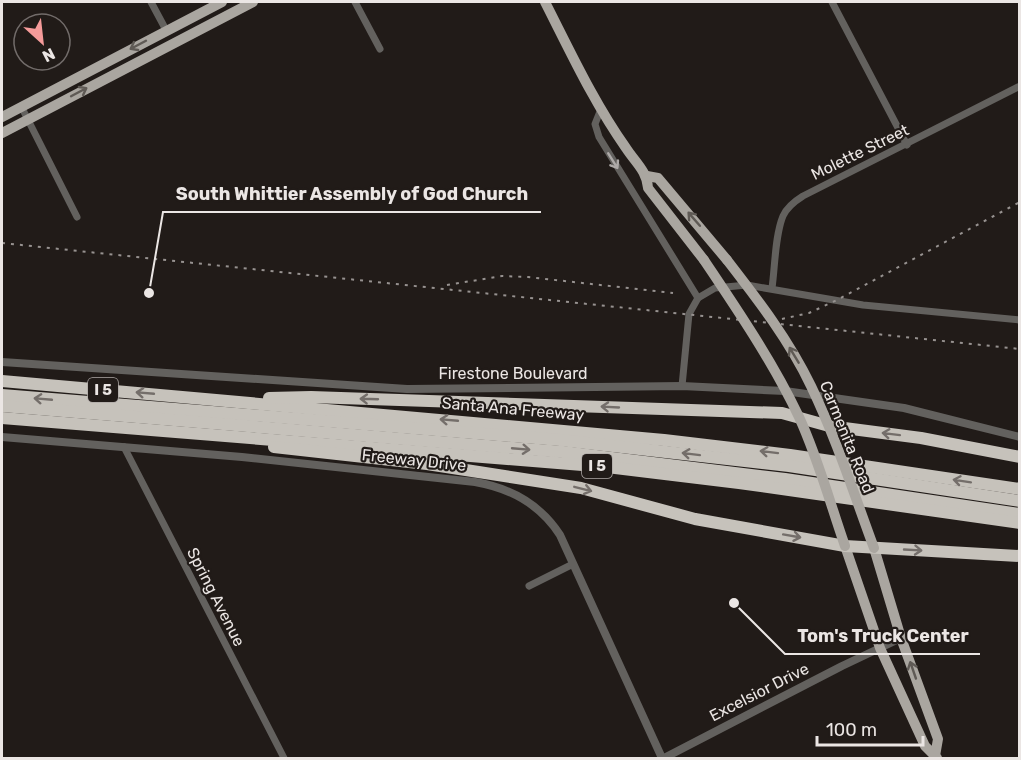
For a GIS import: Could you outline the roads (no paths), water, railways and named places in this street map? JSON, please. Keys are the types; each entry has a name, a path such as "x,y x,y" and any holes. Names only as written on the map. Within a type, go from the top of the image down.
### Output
{"highway":[{"name":"Santa Ana Freeway","path":"2,381 664,440 790,455 1020,489"},
{"path":"2,395 572,441 778,465 1020,501"},
{"path":"204,399 311,397 782,413 830,426 921,438 1020,456"},
{"path":"2,406 574,454 785,479 1020,514"},
{"name":"I 5","path":"2,418 607,467 739,483 1020,523"},
{"path":"172,432 295,451 427,464 523,478 581,488 695,519 845,546 1020,556"}],"main road":[{"path":"2,117 222,2"},
{"path":"2,133 254,2"},
{"name":"Carmenita Road","path":"544,2 601,109 626,149 647,176 648,188 704,260 759,344 800,418 880,648 925,746 936,757"},
{"path":"208,8 215,21"},
{"name":"Carmenita Road","path":"647,176 658,178 727,260 758,300 811,385 830,426 874,548 901,638 938,739 936,757"}],"street":[{"path":"151,2 166,30"},
{"path":"355,2 380,49"},
{"path":"832,2 907,145"},
{"name":"Molette Street","path":"772,288 783,214 792,204 1020,86"},
{"path":"21,106 77,217"},
{"path":"601,109 595,124 599,137 698,298"},
{"path":"681,387 689,314 698,298 715,288 747,285 863,305 1020,320"},
{"name":"Firestone Boulevard","path":"2,362 407,388 681,387 785,391 904,408 1020,437"},
{"name":"Freeway Drive","path":"2,437 254,459 492,485 515,494 543,514 560,535 663,759"},
{"name":"Spring Avenue","path":"124,447 284,759"},
{"path":"528,586 573,564"},
{"name":"Excelsior Drive","path":"663,759 901,638"}],"railway":[{"path":"782,319 809,313 837,300 1020,202"},
{"path":"2,243 1020,349"},
{"path":"447,285 502,276 673,293"}],"place":[{"name":"South Whittier Assembly of God Church","path":"149,293"},
{"name":"Tom's Truck Center","path":"734,603"}]}
